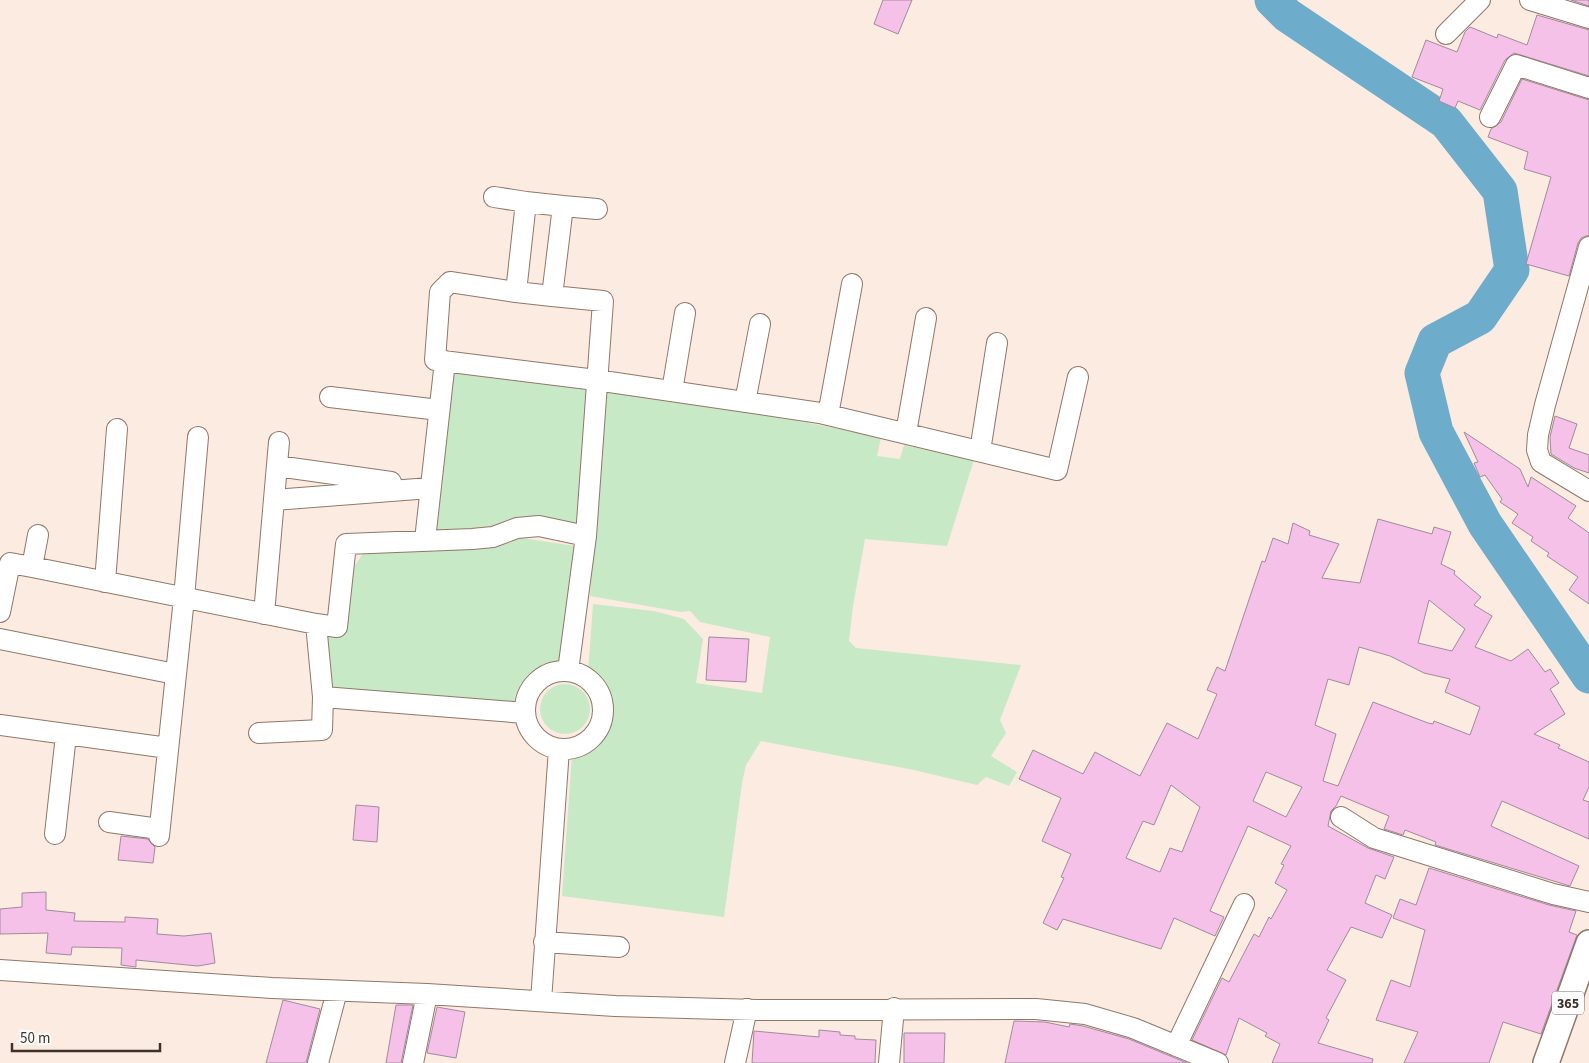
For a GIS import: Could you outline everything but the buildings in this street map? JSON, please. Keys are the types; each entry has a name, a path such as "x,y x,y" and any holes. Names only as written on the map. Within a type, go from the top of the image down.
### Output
{"main road":[{"name":"365","path":"1546,1063 1589,943"}],"street":[{"path":"1446,34 1480,0"},
{"path":"1530,0 1589,18"},
{"path":"1490,117 1516,66 1589,88"},
{"path":"494,198 597,209"},
{"path":"516,292 526,202"},
{"path":"552,296 563,206"},
{"path":"1588,256 1545,405 1538,434 1537,450 1541,462 1589,491"},
{"path":"568,671 586,536 596,380 603,301 516,292 450,282 440,292 436,360 596,380 828,415 1057,470 1078,377"},
{"path":"828,415 852,284"},
{"path":"672,391 685,313"},
{"path":"906,433 926,318"},
{"path":"745,402 760,324"},
{"path":"980,451 997,344"},
{"path":"425,540 445,361"},
{"path":"330,397 439,410"},
{"path":"105,582 117,429"},
{"path":"109,822 159,833 184,598 198,437"},
{"path":"264,614 279,442"},
{"path":"277,466 430,488"},
{"path":"274,500 430,488"},
{"path":"0,612 10,563 337,628 346,544 493,537 517,528 539,526 586,536"},
{"path":"32,567 38,536"},
{"path":"258,733 322,730 323,697 316,624"},
{"path":"0,639 175,674"},
{"path":"568,671 583,676 595,686 602,700 603,715 598,729 588,741 575,748 559,749 547,745 536,738 528,726 525,713 527,696 537,682 551,673 568,671"},
{"path":"323,697 525,713"},
{"path":"0,725 168,748"},
{"path":"55,834 66,735"},
{"path":"541,1001 559,749"},
{"path":"1341,817 1374,838 1544,891 1589,902"},
{"path":"1176,1046 1244,904"},
{"path":"544,942 619,947"},
{"path":"0,970 615,1006 747,1009 1036,1009 1086,1014 1133,1028 1218,1063"},
{"path":"318,1063 337,991"},
{"path":"413,1063 427,994"},
{"path":"889,1063 894,1008"},
{"path":"735,1063 747,1009"}],"green space":[{"path":"457,370 588,390 580,521 572,524 441,532 437,530 452,372"},
{"path":"602,392 742,412 881,438 877,456 900,459 904,445 974,460 947,546 865,539 849,641 856,648 1021,665 1000,720 1006,733 991,756 1017,772 1009,786 986,777 977,785 914,770 761,741 746,765 742,783 724,917 562,896 573,751 595,743 602,735 612,715 600,680 588,673 593,604 654,611 684,619 703,639 696,683 762,693 770,637 700,622 690,611 681,612 590,596"},
{"path":"522,538 575,546 575,551 561,660 544,666 532,676 516,705 334,688 325,679 326,639 344,625 346,621 355,565 364,552 446,547 475,549"},
{"path":"565,684 575,686 583,691 588,699 590,709 588,719 583,727 575,732 565,734 555,732 547,727 542,719 540,709 542,699 547,691 555,686"}],"waterway":[{"path":"1272,0 1287,15 1446,122 1500,191 1512,270 1480,317 1435,341 1422,373 1436,432 1485,524 1589,676"}]}
